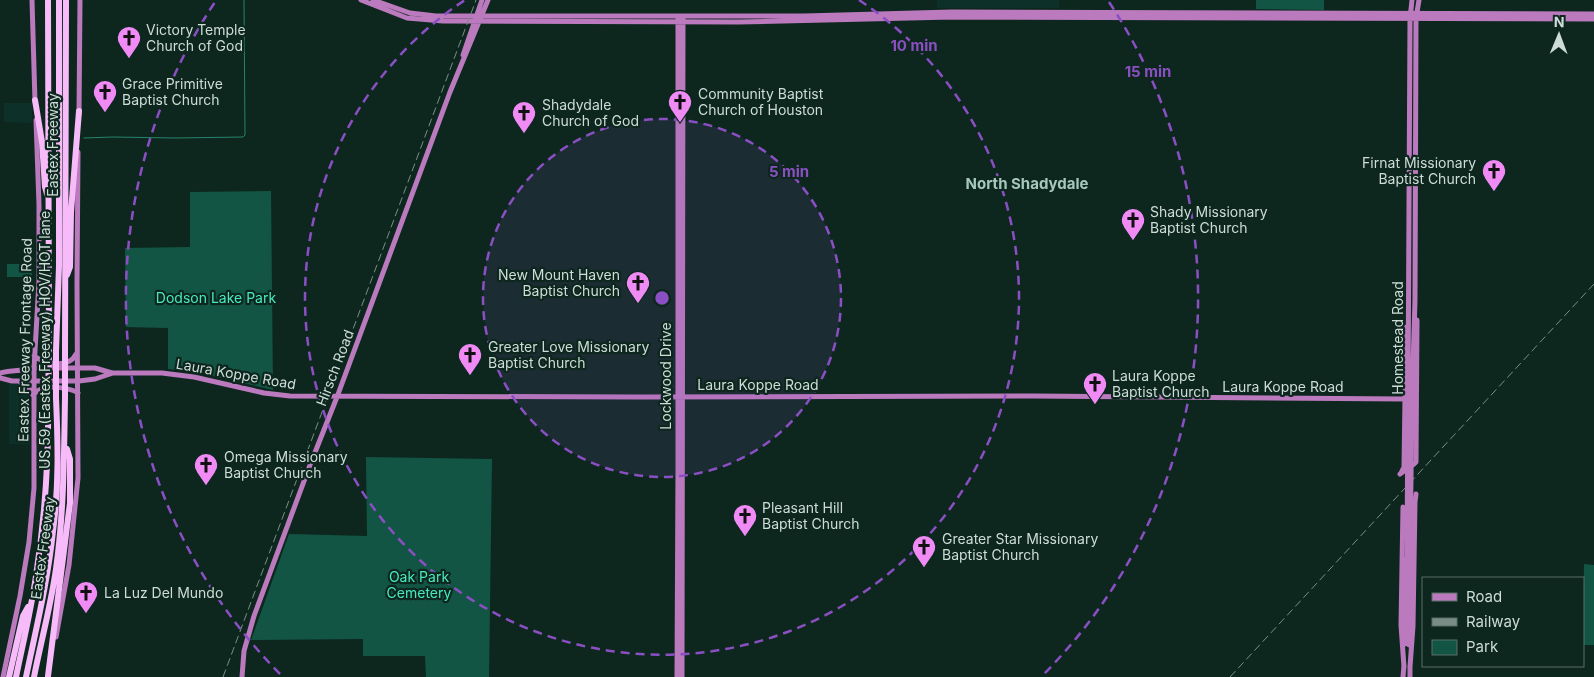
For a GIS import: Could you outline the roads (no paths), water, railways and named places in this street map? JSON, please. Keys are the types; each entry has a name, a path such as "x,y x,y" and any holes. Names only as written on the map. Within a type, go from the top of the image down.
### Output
{"highway":[{"name":"Eastex Freeway","path":"16,677 32,602 47,472 48,398 52,351 48,2"},
{"name":"US 59 (Eastex Freeway) HOV/HOT lane","path":"26,677 54,531 58,463 52,351 59,266 58,65 60,2"},
{"name":"Eastex Freeway","path":"34,677 56,571 64,492 65,278 60,2"},
{"path":"35,100 42,142 44,187 49,200"},
{"path":"65,278 70,267 71,212 78,111"},
{"path":"48,676 70,503 70,459 65,443"},
{"path":"9,677 23,616 32,602"}],"main road":[{"path":"48,676 66,585 74,524 78,470 78,111 80,0"},
{"path":"363,0 395,14 429,21 478,18 739,19 1594,14"},
{"path":"373,0 409,16"},
{"name":"Hirsch Road","path":"242,677 244,651 254,616 459,70 478,18 482,0"},
{"name":"Hirsch Road","path":"478,18 488,0"},
{"name":"Homestead Road","path":"1408,398 1415,300 1412,273 1412,0"},
{"name":"Homestead Road","path":"1413,16 1418,0"},
{"name":"Eastex Freeway Frontage Road","path":"3,677 20,596 34,488 34,356 39,281 39,205 33,1"},
{"path":"1413,16 1594,19"},
{"name":"Lockwood Drive","path":"680,18 682,677"},
{"name":"Homestead Road","path":"1410,677 1407,667 1408,296 1412,273"},
{"path":"1408,398 1405,469 1414,464 1416,460 1418,331 1415,300"},
{"path":"34,356 44,362 62,363 71,360 77,352"},
{"name":"Laura Koppe Road","path":"0,373 34,368 96,368 113,373 172,374 199,378 270,394 337,397 1033,396 1408,398"},
{"name":"Laura Koppe Road","path":"0,378 12,380 78,381 113,373"},
{"path":"78,393 83,384 90,379"},
{"path":"12,380 24,383 34,396 38,390 45,387 69,388 78,393"},
{"name":"Lockwood Drive","path":"676,677 680,396"},
{"path":"1407,667 1413,629 1413,500 1416,494"},
{"path":"1403,507 1401,625 1407,667"},
{"name":"Homestead Road","path":"1403,677 1407,667"}],"waterway":[{"path":"84,138 243,137 245,135 244,0"}],"railway":[{"path":"223,677 476,0"},
{"path":"1230,677 1594,284"}],"place":[{"name":"Victory Temple Church of God","path":"129,59"},
{"name":"Grace Primitive Baptist Church","path":"105,113"},
{"name":"Community Baptist Church of Houston","path":"680,123"},
{"name":"Shadydale Church of God","path":"524,134"},
{"name":"Firnat Missionary Baptist Church","path":"1494,192"},
{"name":"Shady Missionary Baptist Church","path":"1133,241"},
{"name":"New Mount Haven Baptist Church","path":"638,304"},
{"name":"Greater Love Missionary Baptist Church","path":"470,376"},
{"name":"Laura Koppe Baptist Church","path":"1095,405"},
{"name":"Omega Missionary Baptist Church","path":"206,486"},
{"name":"Pleasant Hill Baptist Church","path":"745,537"},
{"name":"Greater Star Missionary Baptist Church","path":"924,568"},
{"name":"La Luz Del Mundo","path":"86,614"}],"district":[{"name":"North Shadydale","path":"1027,184"}],"park label":[{"name":"Dodson Lake Park","path":"216,298"},
{"name":"Oak Park Cemetery","path":"419,586"}]}
